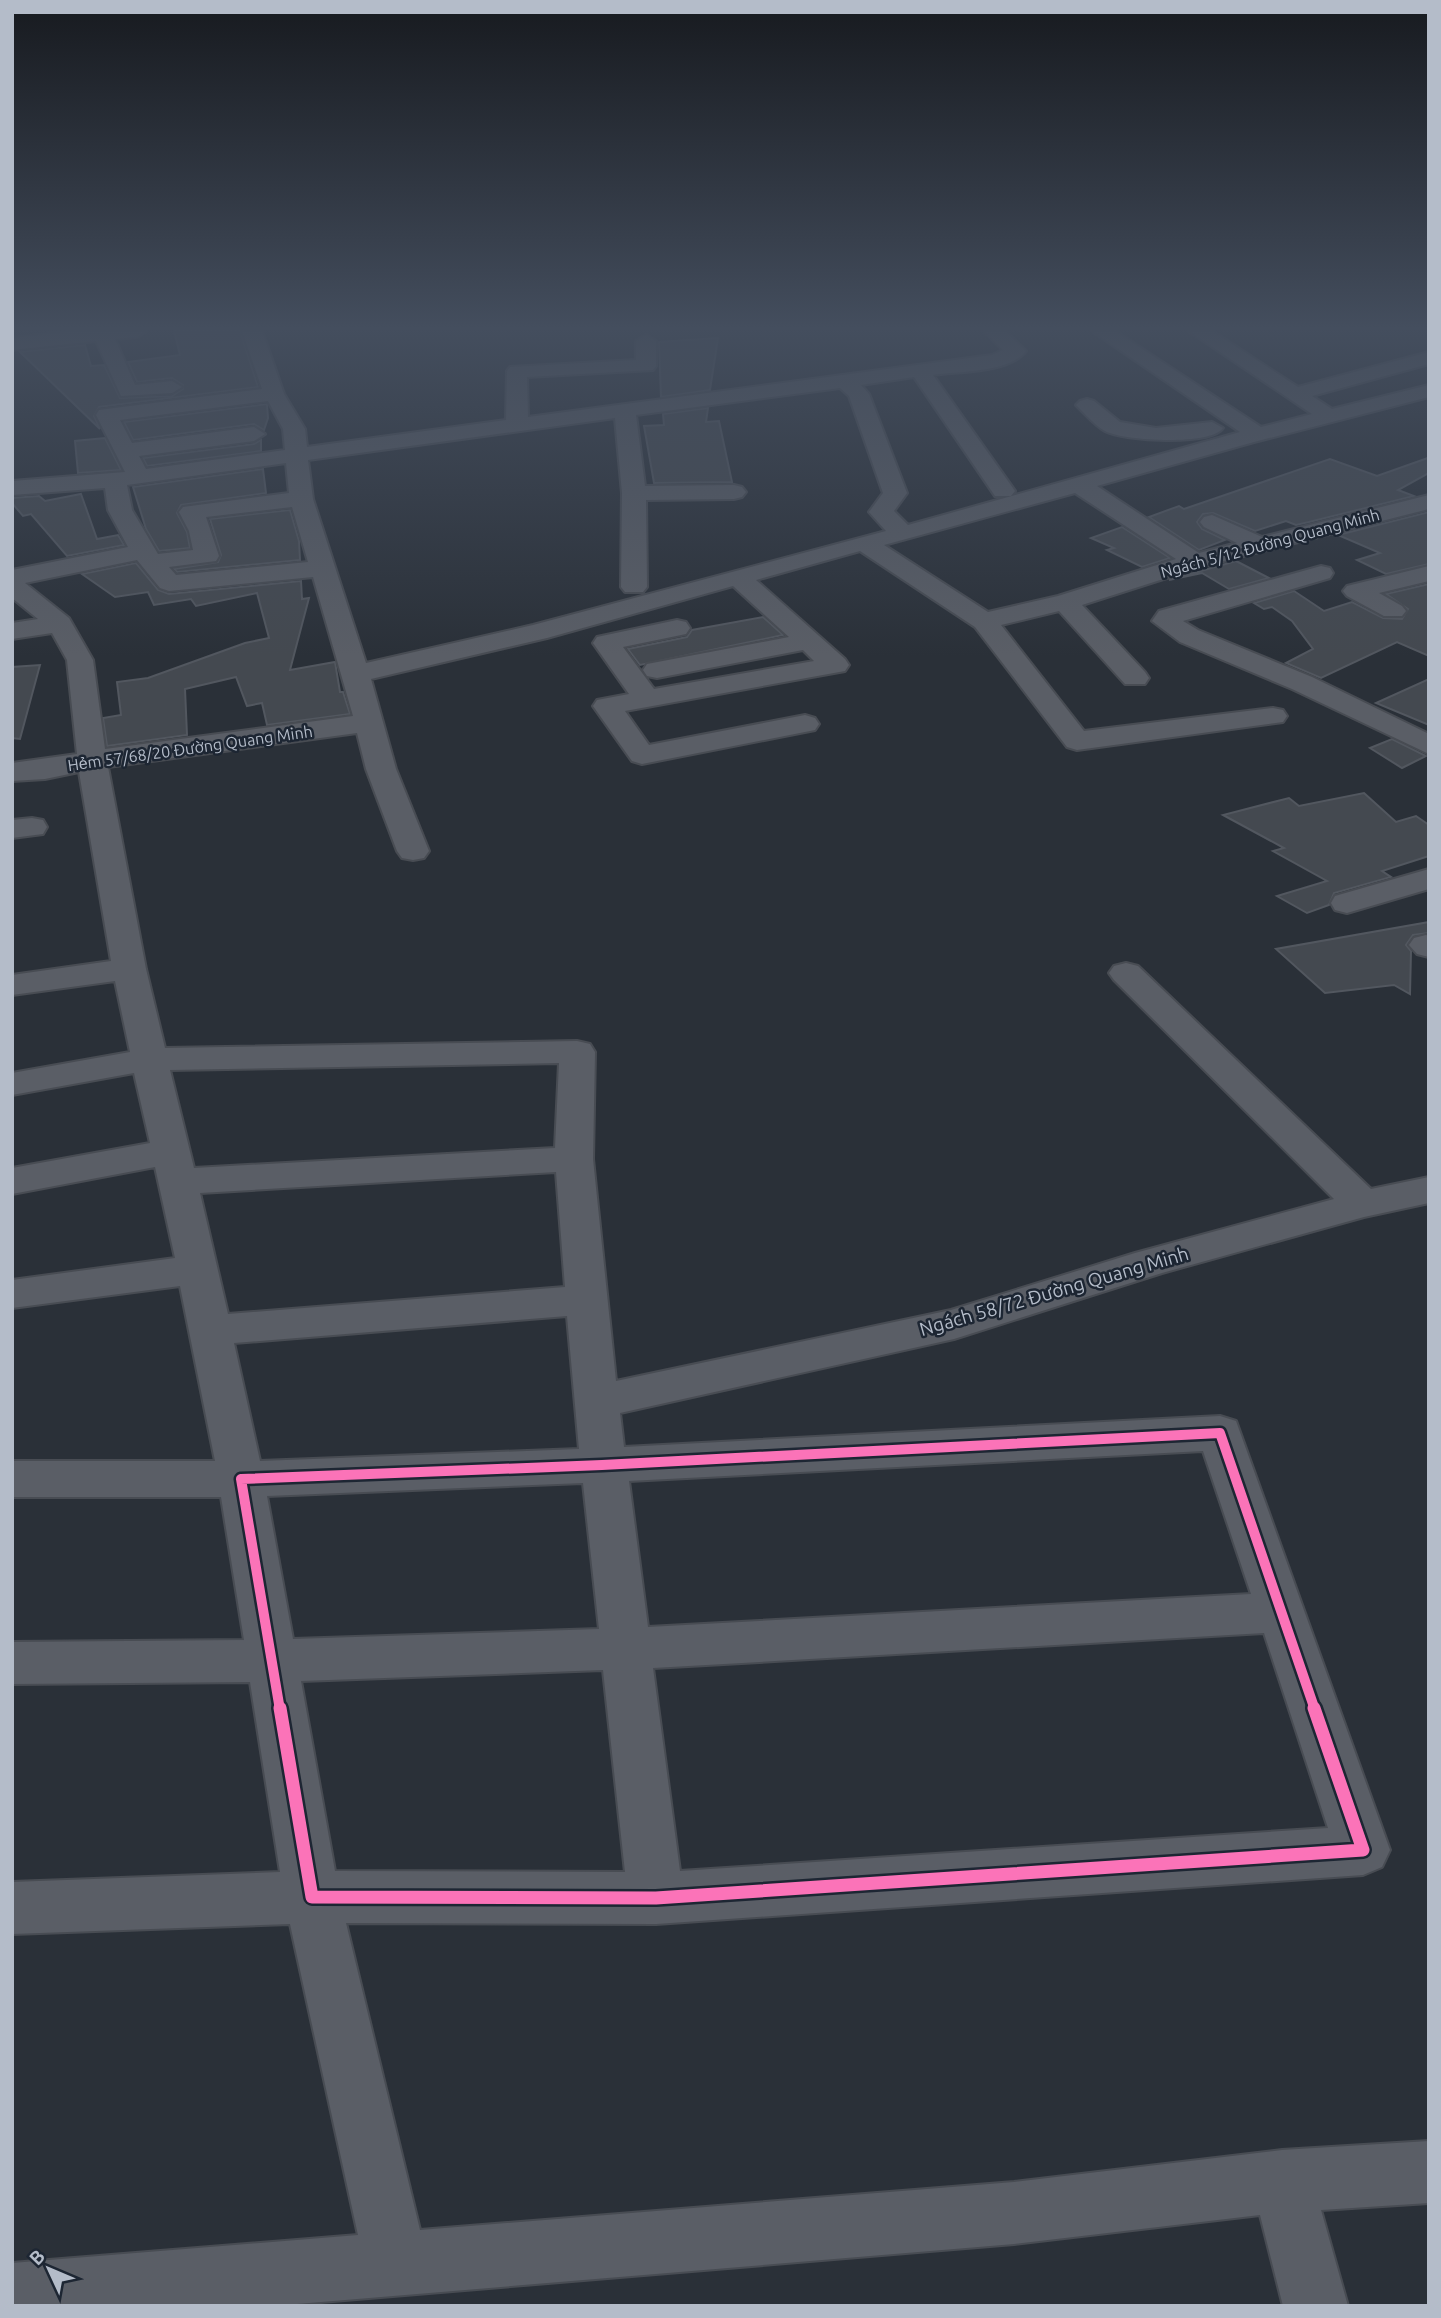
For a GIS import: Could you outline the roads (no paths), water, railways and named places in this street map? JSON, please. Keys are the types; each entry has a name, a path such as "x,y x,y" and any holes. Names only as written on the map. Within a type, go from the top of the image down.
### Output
{"street":[{"path":"119,439 138,476"},
{"path":"124,450 212,439"},
{"path":"296,439 298,455 295,463 301,499 325,568 381,769 413,851"},
{"path":"13,487 115,480 418,439"},
{"path":"628,439 634,494 634,587"},
{"path":"875,439 895,493 881,507 881,512 903,534"},
{"path":"967,439 1003,491"},
{"path":"356,674 538,632 1080,486 1220,439"},
{"path":"115,480 120,510 148,556 169,583 325,568"},
{"path":"1080,486 1195,561"},
{"path":"634,494 734,492"},
{"path":"12,578 148,556 206,555 201,531 191,512 301,499"},
{"name":"Ngách 5/12 Đường Quang Minh","path":"985,621 1065,602 1195,561 1429,502"},
{"path":"1212,522 1356,590 1393,611"},
{"path":"864,543 985,621 1077,741 1273,716"},
{"path":"1321,573 1165,621 1179,631 1302,683 1429,745"},
{"path":"1356,590 1429,573"},
{"path":"739,578 835,665 607,706 642,755 805,724"},
{"path":"12,585 60,624 80,660 92,760 129,969 198,1269 241,1479 312,1897 396,2264"},
{"path":"1065,602 1135,678"},
{"path":"12,631 60,624"},
{"path":"647,699 607,642 677,628"},
{"path":"629,676 809,641"},
{"path":"693,663 712,687"},
{"name":"Hẻm 57/68/20 Đường Quang Minh","path":"12,772 45,770 92,760 368,723"},
{"path":"1347,903 1429,879"},
{"path":"12,985 129,969"},
{"path":"1126,973 1363,1204"},
{"path":"12,1084 149,1059 578,1052 574,1159 601,1465 656,1898"},
{"path":"12,1181 174,1167 574,1159"},
{"name":"Ngách 58/72 Đường Quang Minh","path":"596,1402 954,1324 1149,1263 1363,1204 1429,1190"},
{"path":"12,1294 198,1269"},
{"path":"210,1330 586,1300"},
{"path":"12,1479 241,1479 601,1465 1220,1433 1363,1850 656,1898 312,1897 12,1908"},
{"path":"12,1663 272,1661 625,1649 1281,1612"},
{"path":"12,2295 1014,2213 1282,2181 1429,2172"},
{"path":"1282,2181 1316,2306"}]}
